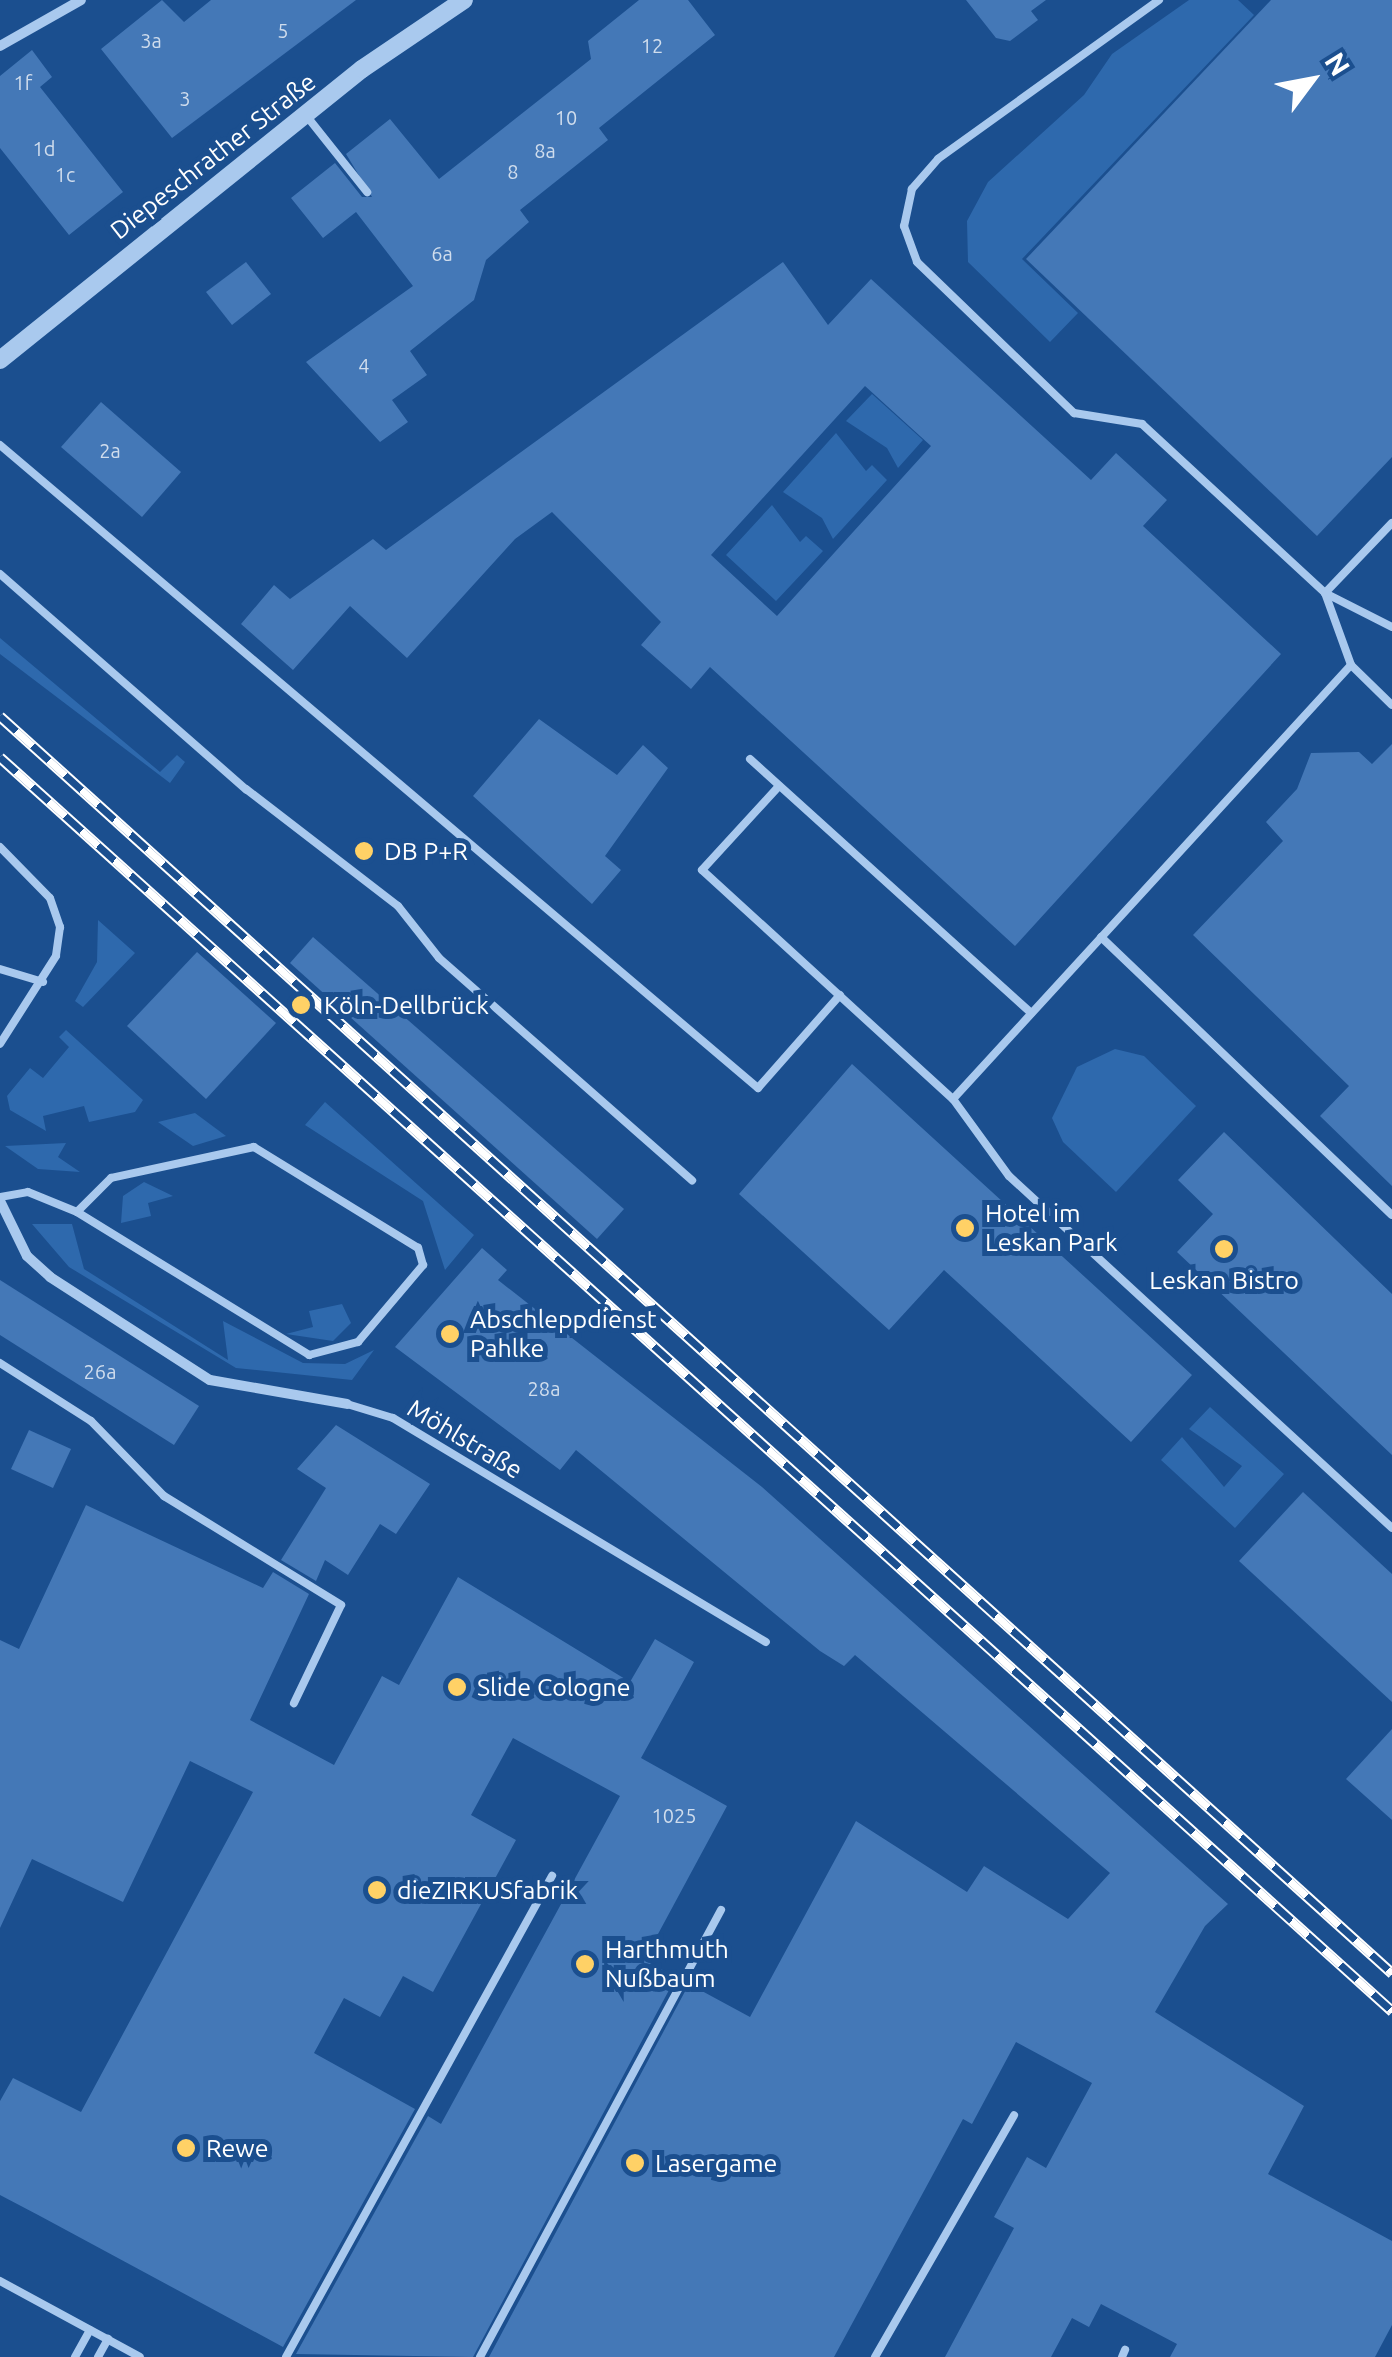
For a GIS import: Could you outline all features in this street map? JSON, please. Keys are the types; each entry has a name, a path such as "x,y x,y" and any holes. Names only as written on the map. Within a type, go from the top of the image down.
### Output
{"street":[{"path":"0,46 81,0"},
{"name":"Diepeschrather Straße","path":"0,360 305,114 464,0"},
{"name":"Möhlstraße","path":"0,1199 28,1256 50,1278 210,1380 346,1404"}],"lane":[{"path":"1159,0 938,159 912,188 904,226 942,292 1074,412 1142,424 1326,593 1392,627"},
{"path":"305,114 367,192"},
{"path":"0,445 758,1088 840,995"},
{"path":"1326,593 1392,523"},
{"path":"0,574 246,789 334,849 398,906 438,958 692,1180"},
{"path":"1326,593 1351,665 1392,704"},
{"path":"953,1098 1351,665"},
{"path":"750,759 1031,1014"},
{"path":"779,786 702,870 953,1098 1008,1176 1392,1528"},
{"path":"0,846 50,898 60,927 43,982 0,1044"},
{"path":"1101,937 1392,1215"},
{"path":"0,968 43,982"},
{"path":"0,1199 28,1192 77,1212 309,1355 358,1342 416,1283 418,1248 266,1150 190,1160 111,1178 77,1212"},
{"path":"0,1363 91,1420 164,1496 341,1605 294,1702"},
{"name":"Möhlstraße","path":"346,1404 393,1418 766,1642"},
{"path":"286,2357 552,1876"},
{"path":"480,2357 721,1910"},
{"path":"875,2357 1014,2115"},
{"path":"0,2281 140,2357"},
{"path":"75,2357 90,2330"},
{"path":"98,2357 108,2339"}],"shaded area":[{"path":"1189,0 1238,0 1254,15 1022,259 1078,313 1050,342 968,262 967,221 988,182 1084,95 1112,54"},
{"path":"872,394 923,440 898,468 887,448 846,421"},
{"path":"836,433 866,471 872,465 887,480 833,539 822,518 783,492"},
{"path":"772,505 800,542 806,536 823,551 776,601 726,555"},
{"path":"0,638 160,772 177,755 185,762 170,783 0,654"},
{"path":"98,920 135,953 83,1007 75,1001 97,962"},
{"path":"66,1030 143,1100 135,1112 89,1122 84,1106 43,1116 46,1131 10,1110 7,1096 30,1068 43,1078 69,1047 59,1037"},
{"path":"1115,1049 1144,1056 1196,1106 1116,1192 1063,1142 1052,1118 1077,1067"},
{"path":"325,1102 474,1235 445,1270 423,1201 305,1125"},
{"path":"195,1113 226,1136 193,1146 158,1122"},
{"path":"66,1143 58,1157 80,1172 38,1169 5,1146"},
{"path":"144,1182 173,1196 148,1203 151,1216 121,1223 123,1196"},
{"path":"32,1224 72,1224 84,1269 228,1360 223,1321 303,1363 345,1364 374,1350 352,1380 236,1368 69,1267"},
{"path":"342,1304 351,1323 333,1341 286,1334 313,1327 309,1311"},
{"path":"1210,1407 1284,1474 1235,1528 1161,1460 1182,1437 1224,1487 1242,1466 1189,1429"}],"building":[{"path":"162,0 184,22 211,0 356,0 172,138 101,49"},
{"path":"639,0 688,0 715,35 599,128 608,140 520,210 529,222 486,260 474,300 410,351 427,375 392,400 408,422 380,442 306,362 413,286 356,212 323,238 291,198 335,163 362,197 372,197 346,154 390,119 439,179 591,59 588,41"},
{"path":"966,0 1046,0 1031,11 1038,20 1010,41 996,38"},
{"path":"1271,0 1392,0 1392,457 1317,536 1026,259"},
{"path":"32,50 52,77 40,87 123,192 69,235 0,148 0,76"},
{"path":"246,262 271,294 232,325 206,292"},
{"path":"783,262 828,325 871,279 1091,480 1116,453 1167,500 1143,526 1281,654 1015,946 710,667 691,689 641,645 661,622 552,512 515,539 407,658 350,606 293,670 241,624 274,585 290,599 373,539 386,550","holes":["865,386 931,446 777,616 711,555"]},
{"path":"101,402 181,472 142,517 61,447"},
{"path":"539,719 617,775 643,745 668,768 605,856 621,870 592,904 473,796"},
{"path":"1392,744 1392,1186 1320,1116 1349,1086 1193,935 1283,841 1266,822 1297,789 1311,753 1359,752 1372,764"},
{"path":"313,937 624,1209 597,1239 290,963"},
{"path":"197,952 276,1023 206,1099 127,1026"},
{"name":"Hotel im Leskan Park","path":"852,1064 1192,1375 1131,1442 944,1270 889,1330 739,1194"},
{"path":"1224,1132 1392,1294 1392,1455 1177,1252 1213,1214 1178,1180"},
{"path":"482,1248 507,1270 498,1280 762,1487 1228,1904 1205,1926 1155,2012 1304,2106 1268,2174 1392,2241 1392,2325 1375,2357 1170,2357 1177,2344 1101,2304 1089,2327 1072,2318 1051,2357 945,2357 1014,2228 994,2217 1027,2157 1046,2168 1092,2083 1016,2042 972,2124 963,2119 834,2357 489,2357 689,1984 750,2017 856,1821 967,1892 984,1866 1068,1919 1110,1873 855,1655 844,1666 820,1651 576,1450 560,1470 395,1347"},
{"path":"0,1280 199,1406 174,1445 0,1335"},
{"path":"336,1425 430,1484 396,1534 380,1524 348,1575 325,1560 316,1581 281,1560 326,1488 297,1469"},
{"path":"29,1430 71,1449 53,1488 11,1469"},
{"path":"1303,1492 1392,1574 1392,1702 1239,1561"},
{"path":"86,1505 263,1588 273,1572 309,1594 250,1720 334,1765 382,1676 399,1685 458,1577 630,1682 655,1639 694,1662 641,1758 727,1806 644,1960 676,1977 473,2357 296,2354 428,2116 441,2124 620,1796 513,1738 471,1815 516,1840 433,1992 403,1976 380,2017 344,1998 314,2053 415,2109 283,2347 0,2195 0,2101 13,2078 81,2112 253,1792 190,1761 123,1902 32,1859 0,1928 0,1640 19,1649"},
{"path":"1392,1729 1392,1820 1346,1779"}],"railway":[{"path":"0,716 1392,1973"},
{"path":"0,757 1392,2011"}],"place":[{"name":"DB P+R","path":"364,851"},
{"name":"Köln-Dellbrück","path":"301,1005"},
{"name":"Hotel im Leskan Park","path":"965,1228"},
{"name":"Leskan Bistro","path":"1224,1249"},
{"name":"Abschleppdienst Pahlke","path":"450,1334"},
{"name":"Slide Cologne","path":"457,1687"},
{"name":"dieZIRKUSfabrik","path":"377,1890"},
{"name":"Harthmuth Nußbaum","path":"585,1964"},
{"name":"Rewe","path":"186,2148"},
{"name":"Lasergame","path":"635,2163"}]}
